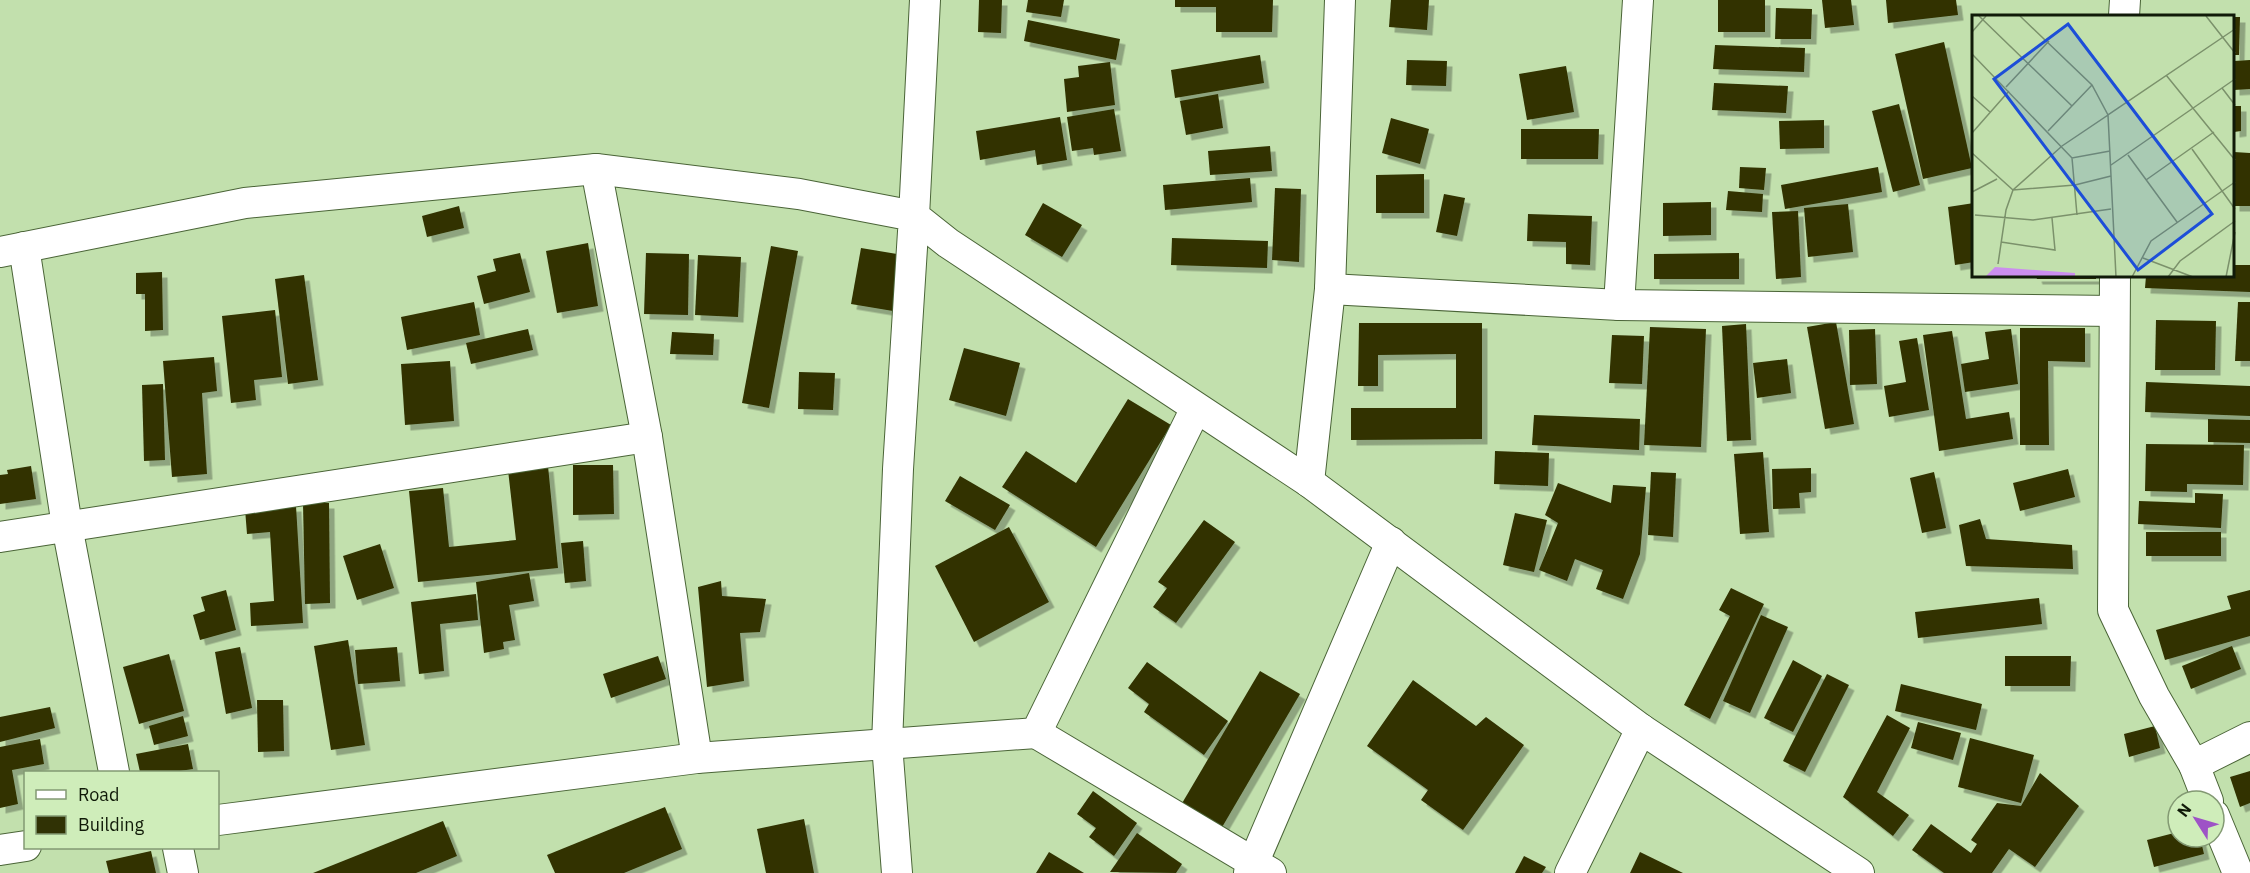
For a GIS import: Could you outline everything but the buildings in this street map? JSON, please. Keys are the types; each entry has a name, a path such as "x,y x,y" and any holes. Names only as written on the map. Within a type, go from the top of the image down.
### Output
{"street":[{"path":"897,873 887,744 898,468 925,0"},
{"path":"1308,482 1330,289 1340,0"},
{"path":"1619,305 1638,0"},
{"path":"2124,15 2125,0"},
{"path":"596,169 647,437 697,758"},
{"path":"114,771 12,249 245,203 596,169 799,194 914,216 958,249 1308,482 1641,729 1859,873"},
{"path":"2115,278 2113,610 2154,696 2194,765 2203,789"},
{"path":"1330,289 1619,305 2114,311"},
{"path":"1036,733 1196,408"},
{"path":"0,537 647,437"},
{"path":"219,820 697,758 1036,733 1258,870 1390,542"},
{"path":"1570,873 1641,729"},
{"path":"2194,765 2250,737"},
{"path":"2226,844 2238,873"},
{"path":"0,850 24,846"},
{"path":"178,849 183,873"}]}
